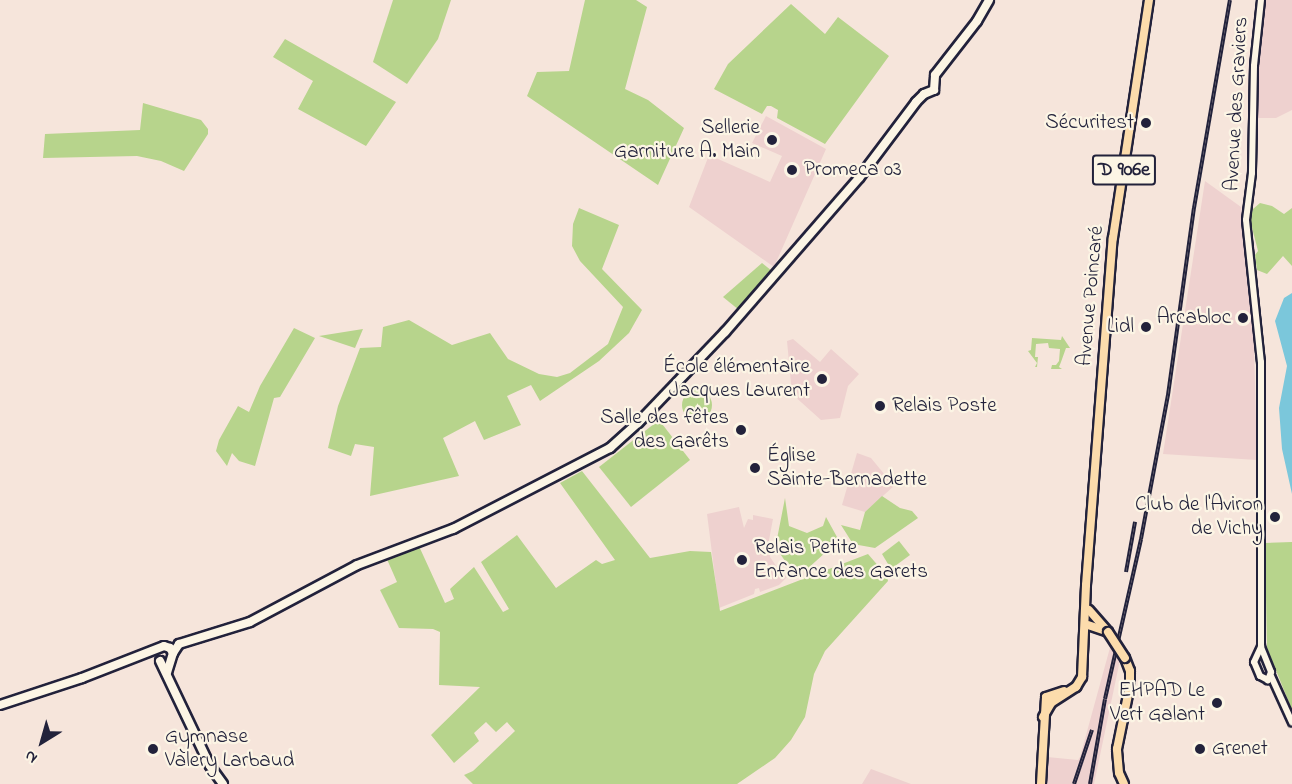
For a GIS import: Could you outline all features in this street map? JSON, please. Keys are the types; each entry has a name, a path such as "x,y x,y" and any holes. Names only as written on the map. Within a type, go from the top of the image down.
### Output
{"main road":[{"path":"725,332 877,156 916,102 924,94 934,90 935,75 977,21 989,0"},
{"name":"Avenue Poincaré","path":"1087,614 1113,238 1149,0"},
{"path":"0,705 159,650 170,650 179,644 250,622 357,565 453,529 610,448 638,423 776,282 841,197"},
{"path":"1087,614 1107,632"},
{"path":"1087,614 1107,632 1125,658 1130,671 1130,684 1117,749 1119,773 1124,784"},
{"path":"1041,784 1043,717 1051,699 1072,689 1081,681 1087,614"},
{"path":"159,650 157,656 210,766 223,784"},
{"path":"167,673 170,650"},
{"path":"160,661 170,662"}],"street":[{"name":"Avenue des Graviers","path":"1259,655 1261,647 1261,362 1247,210 1253,162 1254,66 1261,0"},
{"path":"1271,676 1266,680 1260,676 1254,662 1259,655 1271,676 1292,722"}],"shaded area":[{"path":"1264,0 1292,0 1292,110 1276,118 1257,118 1258,35"},
{"path":"766,116 826,149 774,267 689,207 709,155 770,182 782,156 752,143"},
{"path":"1205,181 1241,207 1253,308 1257,460 1163,454"},
{"name":"École élémentaire Jacques Laurent","path":"793,339 820,362 831,349 859,374 848,386 840,418 821,420 792,394 787,341"},
{"path":"857,453 871,458 894,486 865,512 842,505"},
{"name":"Relais Petite Enfance des Garets","path":"739,507 744,528 748,519 753,520 753,515 773,519 769,540 770,557 787,577 779,585 760,592 759,588 755,589 754,594 719,608 707,514"},
{"path":"1111,644 1120,660 1094,784 1046,784 1047,757 1078,760 1080,757"},
{"path":"871,769 911,784 862,784"}],"green space":[{"path":"393,0 451,0 438,39 407,84 373,62"},
{"path":"585,0 636,0 647,7 625,89 648,100 684,128 658,185 527,96 537,72 569,71"},
{"path":"791,4 825,34 838,17 889,56 825,144 777,118 778,110 771,106 767,106 762,114 714,89 728,64"},
{"path":"285,39 396,102 366,146 298,109 313,81 273,57"},
{"path":"143,103 201,120 208,129 208,134 184,171 161,161 137,156 43,158 45,134 140,130"},
{"path":"1260,203 1272,206 1284,214 1292,208 1292,266 1283,256 1267,274 1257,270 1255,255 1258,251 1250,220 1253,209"},
{"path":"579,208 619,225 602,269 642,310 629,333 599,361 540,401 531,385 507,396 521,425 484,440 475,421 443,438 459,476 370,496 374,447 355,444 351,456 328,448 338,406 360,348 381,347 383,327 409,320 452,345 490,333 508,359 539,374 557,377 570,373 608,344 623,307 580,261 572,246 573,224"},
{"path":"762,263 772,271 739,310 723,297"},
{"path":"294,328 315,338 280,397 274,398 255,466 239,461 232,453 227,466 216,451 219,440 238,406 249,412 260,386"},
{"path":"363,329 355,348 319,336"},
{"path":"1062,336 1070,348 1066,348 1059,367 1062,369 1051,369 1052,365 1056,365 1059,361 1060,349 1049,348 1048,343 1036,344 1035,357 1038,357 1037,367 1035,367 1037,363 1028,351 1031,350 1032,338 1061,340"},
{"path":"697,390 708,394 712,405 708,416 697,420 686,416 682,405 686,394"},
{"path":"659,420 690,460 631,507 599,467"},
{"path":"582,471 650,558 690,551 711,552 720,611 868,554 887,576 888,581 825,651 814,674 805,717 791,740 775,758 737,784 473,784 464,775 473,771 515,731 507,722 496,732 486,722 474,733 479,741 454,763 431,735 480,687 439,685 440,632 433,629 399,628 380,590 397,582 386,557 418,544 445,603 454,599 450,589 474,567 503,612 509,609 481,562 517,535 556,588 596,560 602,564 615,560 560,483"},
{"path":"882,496 900,508 912,511 918,518 875,548 853,544 841,525 860,530 865,512"},
{"path":"785,498 789,526 807,533 823,526 826,517 837,537 836,543 806,570 799,571 789,567 779,552 777,539"},
{"path":"899,541 910,555 891,569 882,554"},
{"path":"1292,542 1292,710 1267,648 1265,543"}],"water":[{"path":"1292,293 1292,494 1282,449 1279,408 1287,366 1275,321 1284,298"}],"railway":[{"path":"1090,784 1105,699 1141,539 1168,395 1194,208 1230,0"},
{"path":"1126,572 1135,522"},
{"path":"1074,784 1092,730"}],"place":[{"name":"Sécuritest","path":"1146,123"},
{"name":"Sellerie Garniture A. Main","path":"772,140"},
{"name":"Promeca 03","path":"792,170"},
{"name":"Arcabloc","path":"1243,318"},
{"name":"Lidl","path":"1146,327"},
{"name":"École élémentaire Jacques Laurent","path":"822,379"},
{"name":"Relais Poste","path":"880,406"},
{"name":"Salle des fêtes des Garêts","path":"741,430"},
{"name":"Église Sainte-Bernadette","path":"755,468"},
{"name":"Club de l'Aviron de Vichy","path":"1275,517"},
{"name":"Relais Petite Enfance des Garets","path":"742,560"},
{"name":"EHPAD Le Vert Galant","path":"1217,703"},
{"name":"Gymnase Valery Larbaud","path":"153,749"},
{"name":"Grenet","path":"1200,749"}]}
